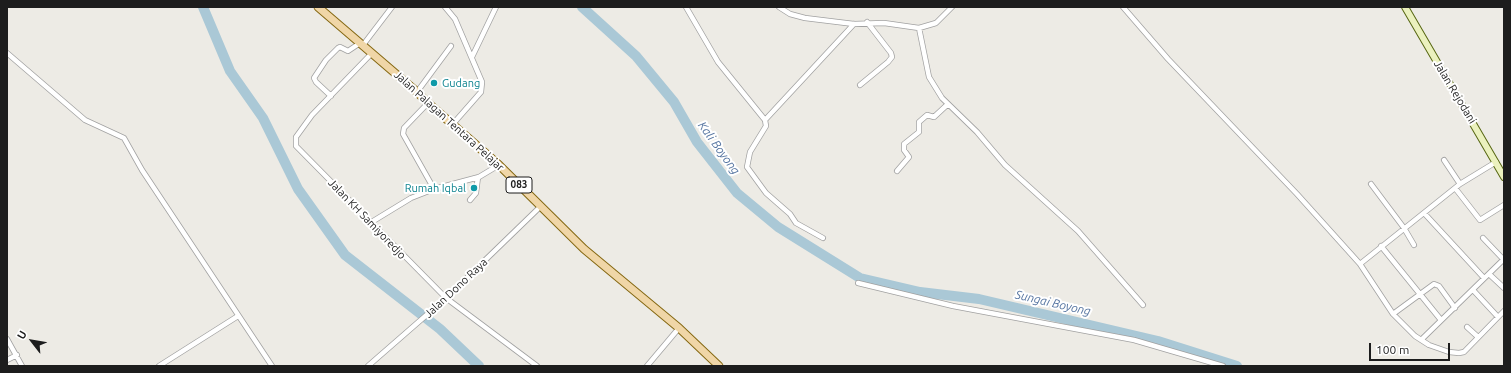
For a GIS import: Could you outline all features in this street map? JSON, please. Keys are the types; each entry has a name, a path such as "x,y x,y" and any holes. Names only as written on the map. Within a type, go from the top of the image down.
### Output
{"main road":[{"name":"Jalan Palagan Tentara Pelajar","path":"318,7 499,165 584,249 679,328 719,366"},
{"name":"Jalan Rejodani","path":"1405,7 1504,177"}],"street":[{"path":"331,96 316,82 314,78 326,60 340,46 348,51 362,44 392,7"},
{"path":"444,7 455,19 482,82 481,92 452,125"},
{"path":"472,57 496,7"},
{"path":"686,7 718,62 765,120 766,126 750,152 747,167 766,193 790,214 796,223 824,238"},
{"path":"779,7 790,14 805,18 854,24 867,22 884,23 919,28 936,23 952,7"},
{"path":"1123,7 1168,59 1297,194 1360,264 1393,314 1421,340 1429,345 1459,353 1464,352 1504,311"},
{"path":"860,85 892,57 891,53 867,22"},
{"path":"765,120 854,24"},
{"path":"919,28 929,77 942,98 977,132 1005,165 1078,231 1143,305"},
{"path":"417,92 451,46"},
{"path":"7,53 85,120 124,138 142,170 272,366"},
{"name":"Jalan KH Samiyoredjo","path":"372,53 312,115 296,137 296,146 370,223 446,298 537,366"},
{"path":"428,103 404,128 402,134 434,189"},
{"path":"897,171 909,157 904,150 904,144 919,132 918,122 927,115 934,117 948,104"},
{"path":"1444,160 1460,184"},
{"path":"1360,264 1460,184 1496,162"},
{"path":"370,223 411,198 434,189 478,178 499,165"},
{"path":"470,200 476,193 478,178"},
{"path":"1371,184 1414,244"},
{"path":"1455,188 1480,220 1504,205"},
{"name":"Jalan Dono Raya","path":"368,366 446,298 540,206"},
{"path":"1424,213 1484,278"},
{"path":"1421,340 1504,259 1483,238"},
{"path":"1381,246 1441,320"},
{"path":"1489,274 1504,288"},
{"path":"858,283 953,306 1134,340 1223,366"},
{"path":"1393,314 1432,285 1437,284 1455,308"},
{"path":"1473,290 1498,317"},
{"path":"159,366 238,316"},
{"path":"1466,327 1478,337"},
{"path":"647,366 679,328"},
{"path":"7,339 17,354 22,366"},
{"path":"7,360 17,354"}],"waterway":[{"path":"203,7 230,71 263,118 298,189 345,255 440,329 479,366"},
{"name":"Kali Boyong","path":"582,7 636,56 674,102 697,142 737,193 778,227 860,278 920,292 979,299 1158,341 1237,366"}],"place":[{"name":"Gudang","path":"434,83"},
{"name":"Rumah Iqbal","path":"474,188"}],"water label":[{"name":"Sungai Boyong","path":"1053,303"}]}
